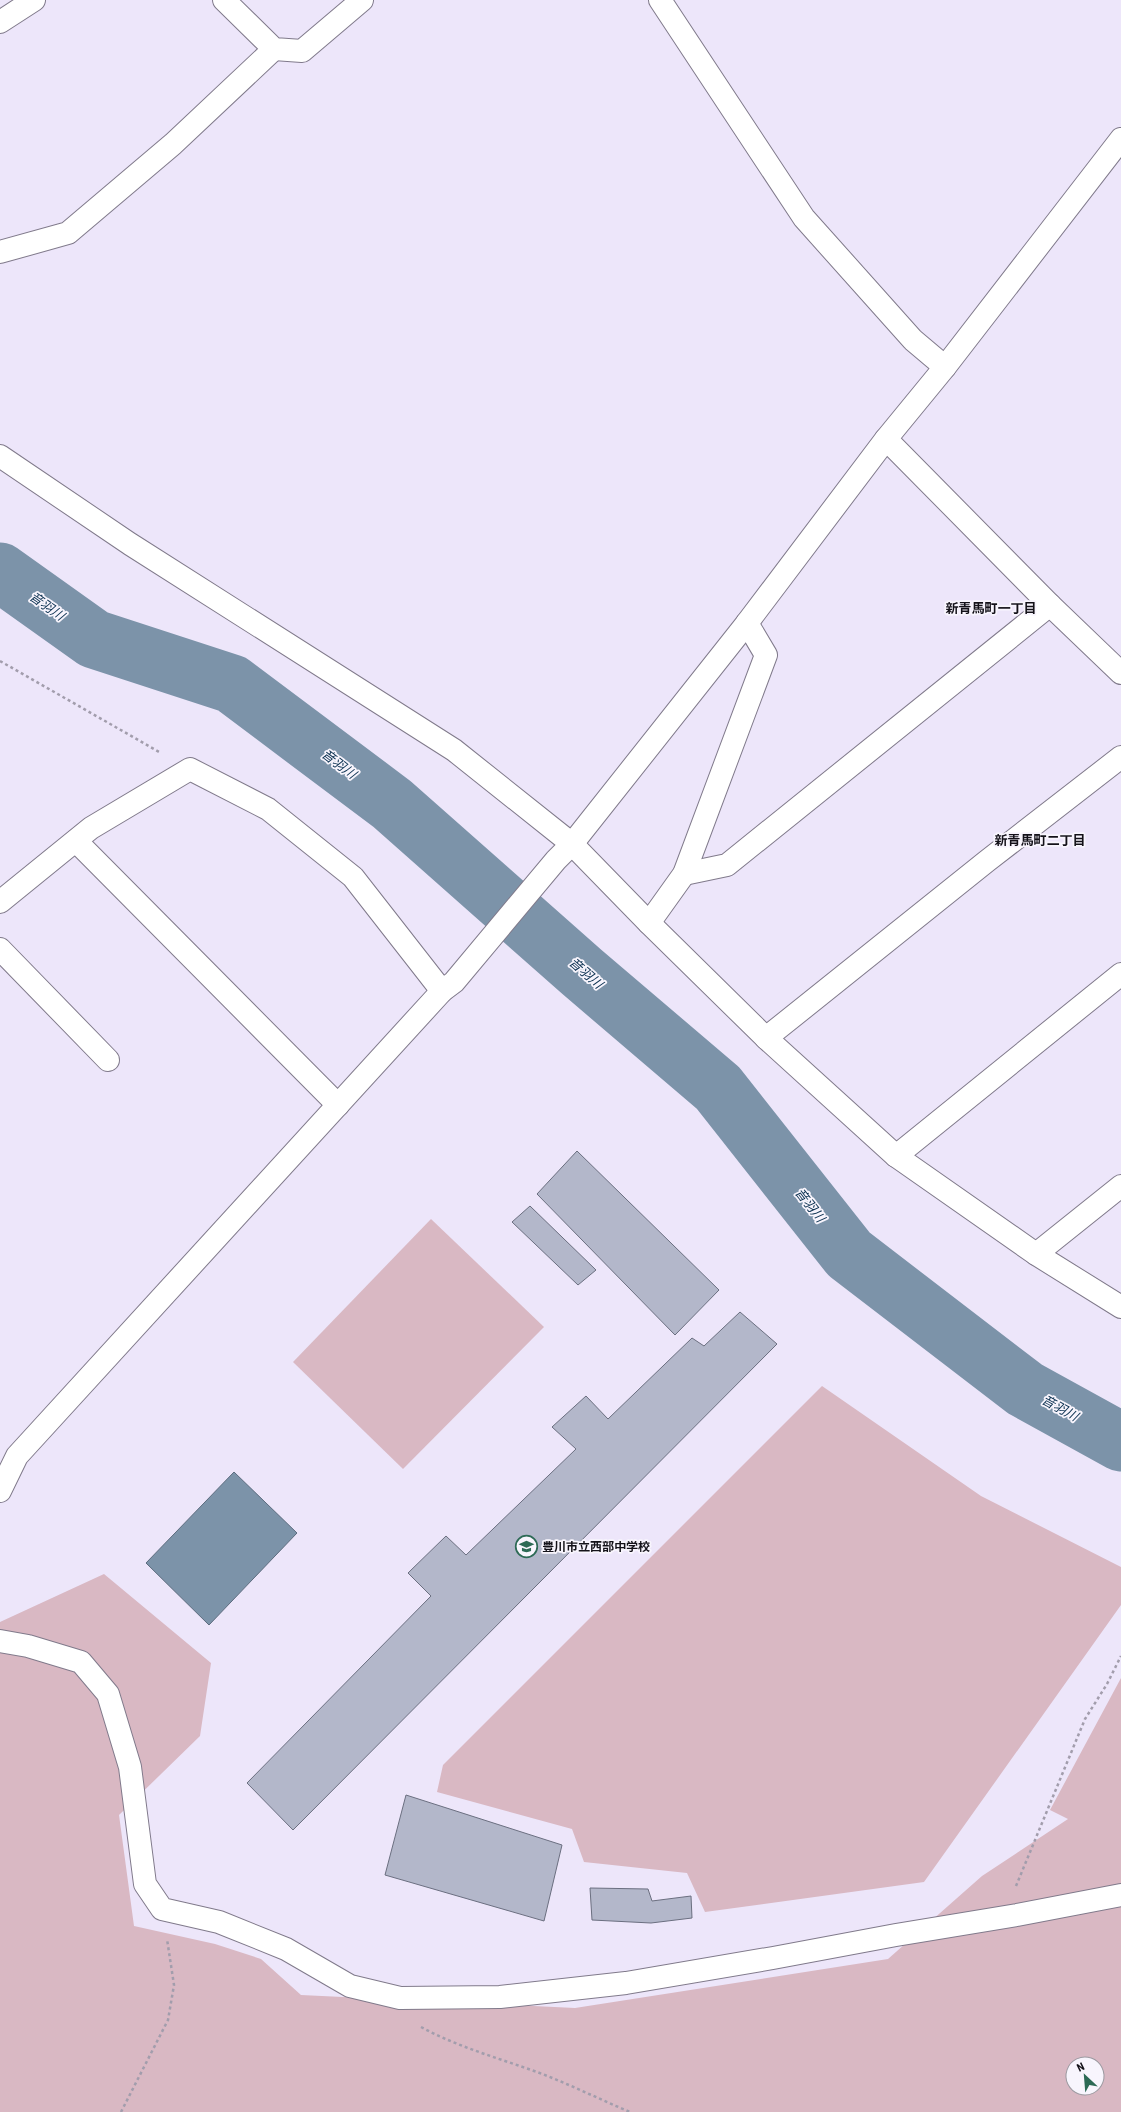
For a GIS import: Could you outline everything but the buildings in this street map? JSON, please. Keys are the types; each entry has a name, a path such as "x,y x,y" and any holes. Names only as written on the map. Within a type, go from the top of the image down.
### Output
{"street":[{"path":"0,22 34,0"},
{"path":"224,0 274,49 302,51 362,0"},
{"path":"660,0 804,218 914,340 945,367"},
{"path":"0,252 68,233 173,144 274,49"},
{"path":"0,1491 17,1456 448,986 556,860 572,844 747,623 886,439 945,367 1121,139"},
{"path":"886,439 1050,604 1121,673"},
{"path":"0,456 149,557 454,750 572,844 649,923 766,1038 896,1156 1036,1254 1121,1307"},
{"path":"684,874 727,865 1050,604"},
{"path":"649,923 684,874 766,655 747,623"},
{"path":"766,1038 987,861 1121,757"},
{"path":"0,902 91,828 190,769 268,809 353,878 448,986"},
{"path":"76,841 338,1105"},
{"path":"0,950 108,1060"},
{"path":"896,1156 1121,974"},
{"path":"1036,1254 1121,1186"},
{"path":"0,1641 28,1646 81,1662 108,1694 130,1767 145,1884 162,1909 219,1922 286,1949 350,1986 400,1998 500,1997 626,1983 1121,1895"}],"path":[{"path":"0,661 190,769"},
{"path":"1004,1917 1033,1841 1086,1719 1107,1684 1121,1656"},
{"path":"121,2112 168,2020 174,1984 162,1909"},
{"path":"415,2024 439,2037 489,2057 538,2072 630,2112"}],"shaded area":[{"path":"431,1219 544,1327 403,1469 293,1362"},
{"path":"822,1386 981,1496 1121,1567 1121,1605 924,1882 705,1912 687,1873 584,1862 572,1829 437,1792 443,1765"},
{"path":"104,1574 211,1663 200,1736 119,1815 134,1926 215,1944 261,1959 301,1995 575,2008 888,1959 982,1876 1068,1819 1050,1810 1121,1678 1121,2112 0,2112 0,1622"}],"water":[{"path":"234,1472 297,1533 209,1625 146,1563"}],"waterway":[{"name":"音羽川","path":"0,572 94,639 232,684 392,804 582,972 718,1088 849,1254 1025,1389 1121,1442"}],"place":[{"name":"豊川市立西部中学校","path":"526,1547"}],"district":[{"name":"新青馬町一丁目","path":"991,608"},
{"name":"新青馬町二丁目","path":"1040,840"}]}
